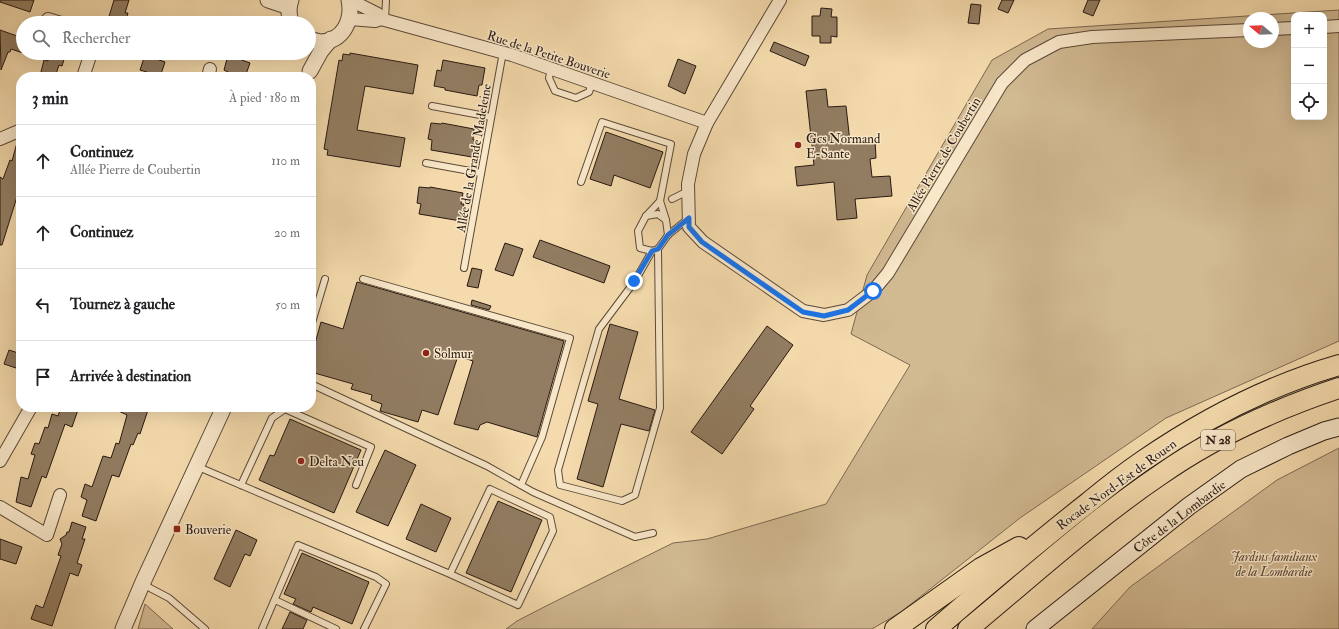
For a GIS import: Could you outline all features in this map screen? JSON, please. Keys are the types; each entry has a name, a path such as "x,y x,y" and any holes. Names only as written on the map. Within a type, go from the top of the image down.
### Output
{"highway":[{"name":"Rocade Nord-Est de Rouen","path":"936,629 1061,524 1138,464 1182,436 1242,403 1322,370 1339,365"},
{"name":"Rocade Nord-Est de Rouen","path":"968,629 1108,513 1160,475 1232,432 1276,411 1339,388"},
{"path":"895,629 981,568 1061,524"}],"main road":[{"name":"Côte de la Lombardie","path":"1035,629 1189,506 1241,469 1288,446 1324,431 1339,427"}],"street":[{"path":"268,0 290,3 290,16"},
{"path":"316,41 321,42 338,36 345,28 350,19 351,8 349,0"},
{"name":"Rue de la Petite Bouverie","path":"349,0 378,14 383,19"},
{"path":"689,218 688,184 694,154 707,123 780,0"},
{"name":"Rue de la Petite Bouverie","path":"350,19 375,21 383,19 503,52 707,123"},
{"path":"1327,26 1339,26"},
{"path":"1279,29 1291,28"},
{"name":"Allée Pierre de Coubertin","path":"689,218 689,227 702,242 803,312 824,316 848,310 873,291 888,273 1002,83 1025,60 1059,42 1092,37 1243,30"},
{"path":"310,72 321,51 331,39"},
{"path":"84,72 88,60"},
{"path":"308,60 309,72"},
{"path":"0,139 16,132"},
{"path":"0,461 28,412"},
{"path":"123,629 143,582 222,412"},
{"path":"0,507 47,535 60,495"}],"lane":[{"path":"383,19 386,0"},
{"name":"Allée de la Grande Madeleine","path":"464,268 503,52"},
{"path":"551,68 549,78 555,91 576,98 589,92 592,83"},
{"path":"432,106 491,117"},
{"path":"581,182 602,122 671,144 660,201 666,220 668,235"},
{"path":"426,163 481,173"},
{"path":"672,199 688,191"},
{"path":"655,250 640,248 638,230 646,216 660,201"},
{"path":"646,216 658,214 666,220"},
{"path":"655,250 660,408 635,495 622,501 560,485 558,470 599,329 655,250 668,235 689,218"},
{"path":"316,309 325,279"},
{"path":"363,279 570,338 542,437 520,485"},
{"path":"316,386 487,466 533,492 635,537 652,533"},
{"path":"241,485 272,418 281,412"},
{"path":"292,412 371,447 356,485"},
{"path":"196,466 450,574 518,605 554,531 550,517 490,489 450,574"},
{"path":"262,629 298,544 376,577 386,584 364,629"},
{"path":"143,582 150,588 169,598 205,629"},
{"path":"275,600 336,629"}],"green space":[{"path":"1339,10 1339,341 1166,418 1020,518 901,612 872,629 506,629 517,621 548,605 673,543 707,539 826,504 910,365 851,334 867,275 992,60 1048,29 1243,16 1243,48 1279,48 1279,14 1291,13 1291,120 1327,120 1327,12 1308,12"},
{"name":"Jardins familiaux de la Lombardie","path":"1339,448 1339,629 1092,629 1130,587 1277,480"},
{"path":"145,604 173,629 138,629"}],"building":[{"path":"0,0 34,0 30,12 0,2"},
{"path":"114,0 129,0 125,13 128,13 127,16 109,16"},
{"path":"1002,0 1014,0 1008,13 998,9"},
{"path":"1088,0 1100,0 1093,16 1083,12"},
{"path":"971,4 981,5 979,24 968,23"},
{"path":"821,8 832,9 831,17 837,17 837,37 831,36 831,43 820,43 820,36 812,36 812,16 820,16"},
{"path":"0,30 16,36 16,51 11,49 10,52 8,52 1,70"},
{"path":"774,42 809,56 805,66 770,51"},
{"path":"350,53 418,65 413,94 365,86 357,130 405,138 400,167 327,155 328,150 324,149 339,60 342,61 343,54 350,55"},
{"path":"678,59 696,66 685,94 668,86"},
{"path":"44,60 64,60 62,66 59,65 57,72 41,72"},
{"path":"143,60 159,60 165,62 162,72 147,72 140,70"},
{"path":"227,60 242,60 250,63 247,72 228,72 224,70"},
{"path":"443,60 485,68 482,85 479,85 477,96 445,90 445,88 434,86 437,70 441,71"},
{"path":"826,89 828,107 846,106 850,142 875,140 876,158 870,159 872,177 890,176 892,196 855,199 857,218 837,220 834,182 797,186 795,167 814,165 806,91"},
{"path":"431,123 442,123 474,129 473,140 475,140 472,157 431,150 432,140 428,139"},
{"path":"606,132 663,152 650,188 614,175 611,186 590,179"},
{"path":"16,146 16,200 2,245 0,245 0,177 3,179 10,160 12,161"},
{"path":"419,187 430,187 463,193 461,204 464,204 461,221 419,214 421,204 417,203"},
{"path":"540,240 610,266 604,283 533,257"},
{"path":"505,243 523,249 513,276 495,270"},
{"path":"472,268 482,270 478,288 467,286"},
{"path":"357,282 564,341 537,437 487,422 480,425 478,430 454,424 473,361 458,356 438,415 422,410 418,422 380,411 382,404 371,400 372,395 351,389 353,384 316,373 316,340 321,322 343,329"},
{"path":"472,300 491,306 489,310 471,305"},
{"path":"610,324 638,332 619,399 655,410 649,431 621,424 603,487 577,479 598,404 588,401"},
{"path":"767,326 793,345 750,406 754,409 722,454 691,432"},
{"path":"9,350 16,352 16,368 4,364"},
{"path":"59,412 77,412 72,427 65,424 46,478 42,476 31,507 16,502 21,477 28,479 35,455 31,454 35,443 39,444 45,427 48,428 52,414 58,416"},
{"path":"121,412 147,412 140,434 138,433 133,445 131,444 119,477 112,475 96,521 82,516 87,500 81,497 85,484 92,487 103,456 111,458 116,443 119,444 127,415"},
{"path":"290,419 361,450 334,513 259,480 270,455 274,456"},
{"path":"385,450 416,465 388,526 356,512"},
{"path":"498,501 542,520 511,592 466,573"},
{"path":"421,504 451,518 436,552 406,539"},
{"path":"72,522 86,527 82,539 85,539 77,563 82,565 78,576 70,573 52,626 31,619 36,605 43,608 61,556 58,555 62,544 60,539 66,535 67,532 69,532"},
{"path":"236,530 257,540 250,556 245,554 230,587 214,579"},
{"path":"0,539 22,547 16,564 0,559"},
{"path":"302,553 369,582 352,624 313,607 311,612 293,604 296,599 284,594"},
{"path":"290,612 307,620 303,629 282,629"}],"place":[{"name":"Gcs Normand E-Sante","path":"798,145"},
{"name":"Solmur","path":"426,353"},
{"name":"Delta Neu","path":"301,461"},
{"name":"Bouverie","path":"177,529"}],"route":[{"path":"634,281 652,251 658,249 668,235 689,218 689,227 702,242 803,312 824,316 848,310 873,291"}]}
